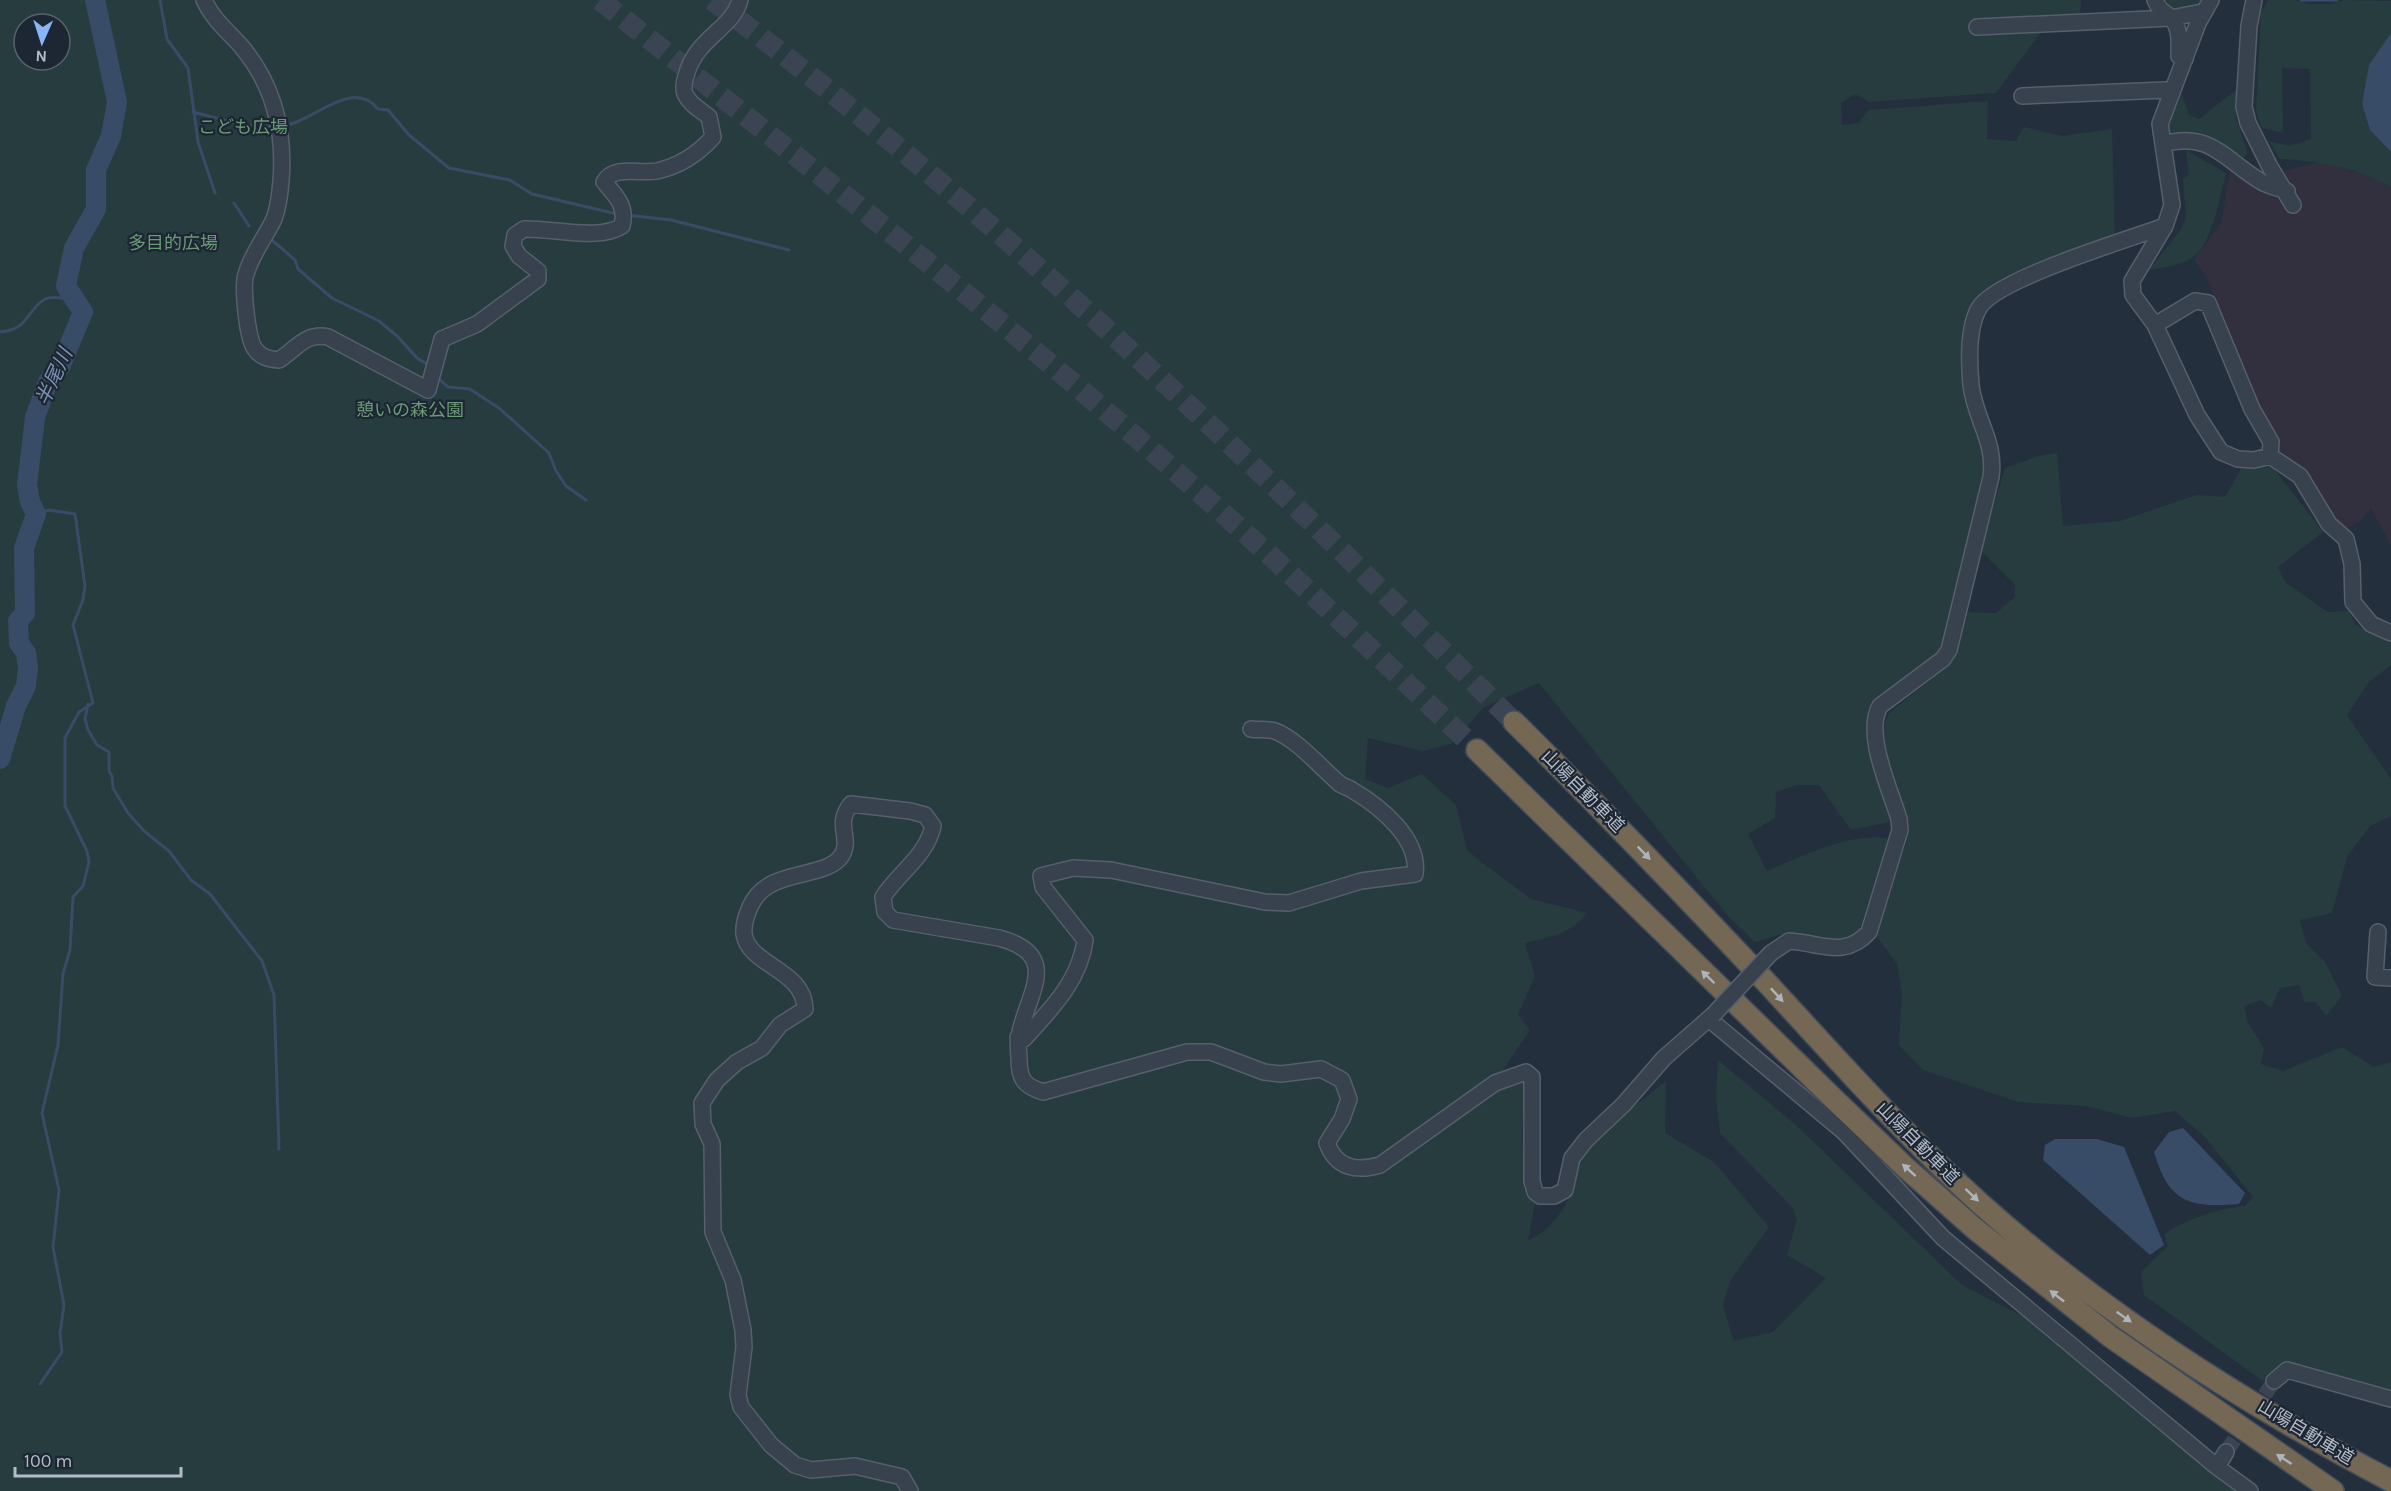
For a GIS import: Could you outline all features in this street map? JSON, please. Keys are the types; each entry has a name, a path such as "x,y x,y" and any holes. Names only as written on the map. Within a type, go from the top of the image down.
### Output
{"highway":[{"name":"山陽自動車道","path":"1514,722 1644,852 1866,1091 1984,1206 2099,1299 2157,1339 2289,1422 2391,1481"},
{"name":"山陽自動車道","path":"1477,750 1837,1102 1974,1228 2111,1337 2259,1443 2333,1491"}],"street":[{"path":"204,0 222,28 240,46 265,81 282,134 281,184 274,219 254,254 245,276 248,329 254,349 265,358 279,360 293,351 304,339 316,334 328,337 428,390 442,339 477,324 538,279 538,271 519,256 513,246 515,236 524,229 595,234 613,232 622,226 625,215 623,205 604,182 608,175 616,171 658,171 675,165 704,148 713,137 709,117 694,106 685,94 684,82 690,62 701,45 733,15 740,0"},
{"path":"2155,0 2161,13 2171,18 2179,33 2179,56 2185,59"},
{"path":"2163,144 2178,140 2209,144 2262,183 2290,198 2270,167 2248,123 2244,107 2249,26 2254,0"},
{"path":"1977,27 2171,18 2207,6"},
{"path":"2207,6 2160,124 2172,205 2165,226 2132,281 2133,295 2155,325 2197,415 2221,452 2238,459 2254,460 2270,456 2300,476 2329,524 2346,539 2352,564 2353,602 2371,624 2391,633"},
{"path":"2022,96 2166,90 2172,93"},
{"path":"909,1491 902,1477 864,1468 855,1466 812,1470 795,1465 771,1445 741,1407 738,1395 744,1347 743,1330 733,1280 713,1232 712,1144 703,1124 702,1103 717,1080 737,1062 762,1048 780,1025 804,1009 804,999 799,987 758,954 745,940 743,927 753,900 763,889 777,880 833,864 842,855 846,844 841,826 843,813 851,804 925,815 933,826 930,838 917,860 892,883 883,897 885,912 893,920 1015,942 1032,955 1038,973 1018,1037 1020,1079 1029,1088 1043,1092 1187,1053 1211,1052 1264,1072 1281,1074 1321,1069 1342,1080 1349,1099 1342,1119 1327,1143 1331,1155 1344,1166 1363,1170 1380,1165 1495,1083 1526,1072 1532,1077 1530,1167 1535,1192 1540,1196 1554,1196 1565,1190 1572,1158 1586,1140 1624,1104 1664,1058 1711,1017 1771,953 1789,941 1843,949 1858,944 1869,932 1899,830 1899,819 1874,735 1875,714 1880,706 1943,659 1949,650 1991,477 1994,457 1974,404 1971,382 1973,321 1979,307 1998,290 2073,257 2165,226"},
{"path":"2155,325 2195,301 2208,303 2252,409 2271,442 2270,456"},
{"path":"1018,1037 1024,1039 1054,1005 1071,981 1083,954 1085,940 1043,887 1041,876 1073,868 1111,870 1265,902 1289,903 1361,881 1415,874 1417,861 1411,843 1377,808 1342,786 1308,754 1275,732 1251,729"},
{"path":"2378,932 2375,977 2391,978"},
{"path":"1711,1017 1844,1132 1943,1238 2217,1467 2250,1491"},
{"path":"2274,1381 2287,1370 2391,1398"},
{"path":"2217,1467 2226,1452"}],"shaded area":[{"path":"2322,161 2373,178 2391,187 2391,545 2371,508 2360,521 2343,530 2300,465 2293,466 2279,455 2206,276 2194,260 2221,223 2231,166 2258,185 2286,170"}],"green space":[{"path":"0,0 2081,0 2080,17 2044,28 1996,93 1869,102 1855,94 1841,103 1842,125 1859,123 1868,110 1988,101 1987,139 2016,141 2024,127 2062,136 2112,129 2115,240 1990,292 1972,304 1965,347 1988,462 1945,641 1936,657 1873,703 1866,731 1890,822 1851,830 1819,785 1797,785 1776,792 1775,818 1748,834 1767,871 1842,842 1873,837 1889,838 1864,926 1847,939 1839,941 1789,933 1755,942 1728,916 1539,683 1484,707 1451,744 1423,751 1368,738 1365,779 1388,788 1422,774 1456,805 1467,850 1480,861 1531,899 1587,913 1567,930 1551,937 1525,943 1535,976 1518,1015 1530,1030 1503,1070 1524,1084 1522,1134 1525,1193 1535,1203 1528,1240 1542,1232 1560,1213 1572,1190 1577,1167 1595,1142 1617,1120 1666,1081 1665,1133 1714,1162 1769,1227 1730,1281 1723,1306 1734,1341 1773,1332 1826,1278 1787,1255 1797,1219 1792,1207 1720,1133 1716,1098 1718,1060 1796,1125 1962,1285 2042,1326 2243,1491 0,1491"},
{"path":"2166,0 2205,0 2197,8 2178,13 2170,9"},
{"path":"2268,0 2295,0 2309,4 2332,4 2343,0 2391,1 2391,33 2370,65 2362,104 2370,130 2391,152 2391,187 2365,175 2337,167 2280,159 2269,141 2290,146 2311,139 2310,69 2282,68 2283,133 2262,128 2256,111 2261,12"},
{"path":"2237,89 2236,118 2248,154 2241,160 2202,136 2170,138 2165,124 2173,106 2182,94 2189,115 2199,119"},
{"path":"2186,150 2226,173 2216,214 2208,236 2198,253 2182,263 2149,270 2182,228 2186,216 2183,178 2189,175"},
{"path":"2057,453 2063,526 2120,521 2196,495 2225,497 2242,467 2272,466 2323,532 2278,567 2286,583 2328,612 2349,611 2356,625 2391,643 2391,665 2368,683 2347,715 2391,779 2391,816 2370,826 2347,857 2332,913 2300,920 2306,943 2325,962 2342,996 2326,1016 2316,1002 2305,1002 2299,985 2280,988 2271,1008 2261,1000 2244,1006 2248,1023 2264,1048 2261,1064 2283,1071 2342,1047 2374,1067 2391,1062 2391,1392 2284,1365 2263,1381 2144,1295 2141,1272 2168,1246 2164,1234 2203,1215 2245,1206 2253,1197 2206,1138 2175,1111 2132,1118 2086,1106 2018,1102 1923,1070 1899,1045 1902,993 1897,964 1877,937 1908,833 1886,752 1885,723 1890,712 1947,667 1954,658 1968,612 1996,613 2015,597 2015,585 1980,550 2005,468 2038,456"}],"water":[{"path":"2391,33 2391,152 2370,130 2362,104 2369,65"},
{"path":"2183,1128 2245,1193 2239,1204 2194,1203 2174,1192 2160,1169 2154,1152 2169,1132"},
{"path":"2055,1139 2097,1139 2124,1147 2164,1245 2150,1255 2043,1160 2045,1145"}],"waterway":[{"name":"半尾川","path":"0,759 16,706 26,686 28,668 26,653 19,643 18,621 25,613 24,548 36,514 30,502 27,485 35,417 48,382 60,367 83,312 66,286 74,248 96,209 96,170 111,136 117,102 95,0"},
{"path":"160,0 167,39 188,68 198,142 215,193"},
{"path":"2301,0 2337,0"},
{"path":"283,126 295,123 344,99 367,100 378,109 388,110 409,135 449,168 510,180 532,194 617,214"},
{"path":"193,112 243,125 274,127"},
{"path":"234,203 249,226"},
{"path":"627,215 671,220 789,250"},
{"path":"273,241 295,260 298,269 332,298 379,321 397,336 417,358 430,366"},
{"path":"0,332 22,324 45,299 54,297 69,299 70,294"},
{"path":"437,377 448,387 470,389 499,408 549,453 556,471 566,486 586,500"},
{"path":"36,514 49,510 75,514 85,586 83,600 73,625 93,703 79,712 65,738 65,806 87,851 89,862 83,886 73,897 70,950 63,974 58,1045 42,1113 59,1190 53,1247 64,1305 60,1333 62,1352 40,1384"},
{"path":"88,704 85,719 88,730 97,745 109,752 109,771 113,788 128,813 144,831 169,851 191,880 210,894 262,961 274,995 279,1149"}],"tunnel":[{"path":"600,0 862,209 1120,423 1287,571 1477,750"},
{"path":"712,0 923,168 1025,256 1225,439 1514,722"},
{"path":"2226,1452 2274,1381"}],"park label":[{"name":"こども広場","path":"243,127"},
{"name":"多目的広場","path":"173,243"},
{"name":"憩いの森公園","path":"410,410"}]}
